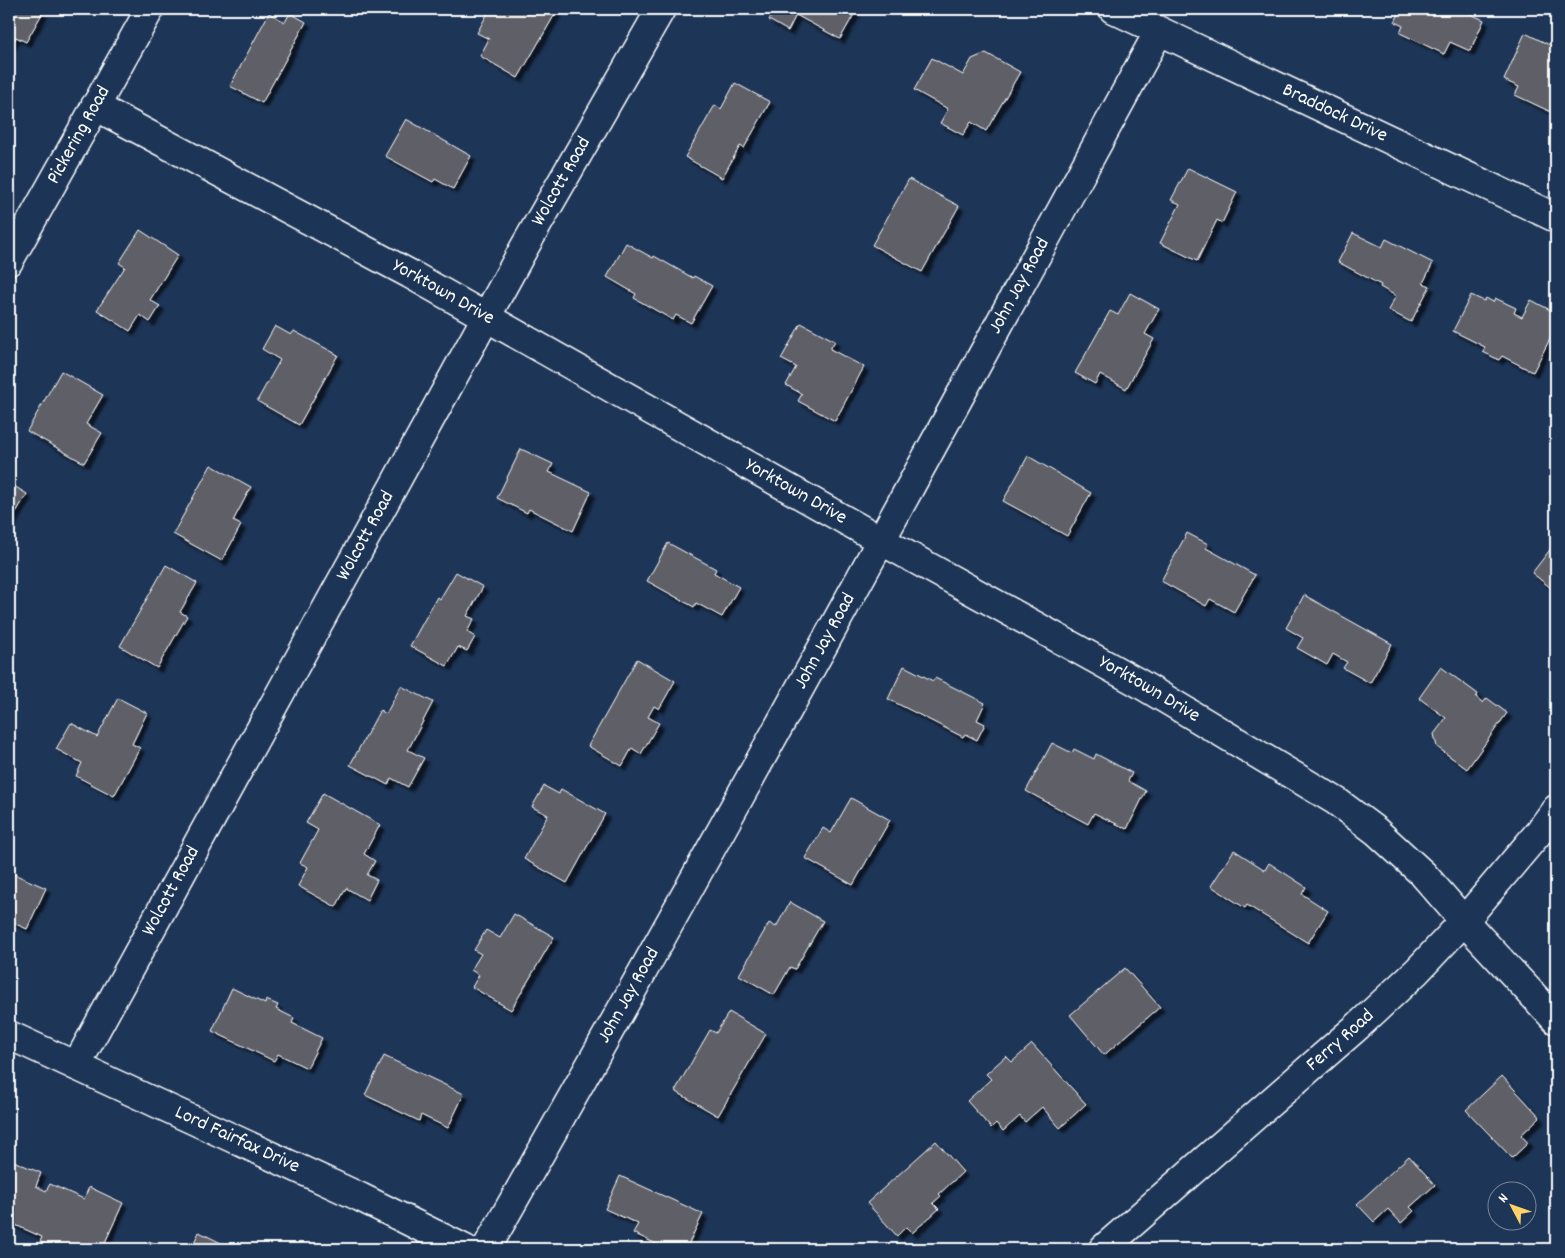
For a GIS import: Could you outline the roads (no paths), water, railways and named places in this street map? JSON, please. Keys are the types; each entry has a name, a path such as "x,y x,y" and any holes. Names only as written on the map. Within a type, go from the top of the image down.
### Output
{"street":[{"name":"Pickering Road","path":"9,261 150,9"},
{"name":"Wolcott Road","path":"76,1066 524,248 661,9"},
{"name":"Braddock Drive","path":"1113,9 1556,218"},
{"name":"John Jay Road","path":"486,1249 604,1043 882,541 1159,31"},
{"name":"Yorktown Drive","path":"96,106 410,274 882,541 1137,682 1336,800 1376,831 1423,874 1556,1020"},
{"name":"Ferry Road","path":"1103,1249 1358,1026 1417,971 1464,921 1540,831 1556,809"},
{"name":"Lord Fairfax Drive","path":"9,1034 360,1197 465,1249"}]}
